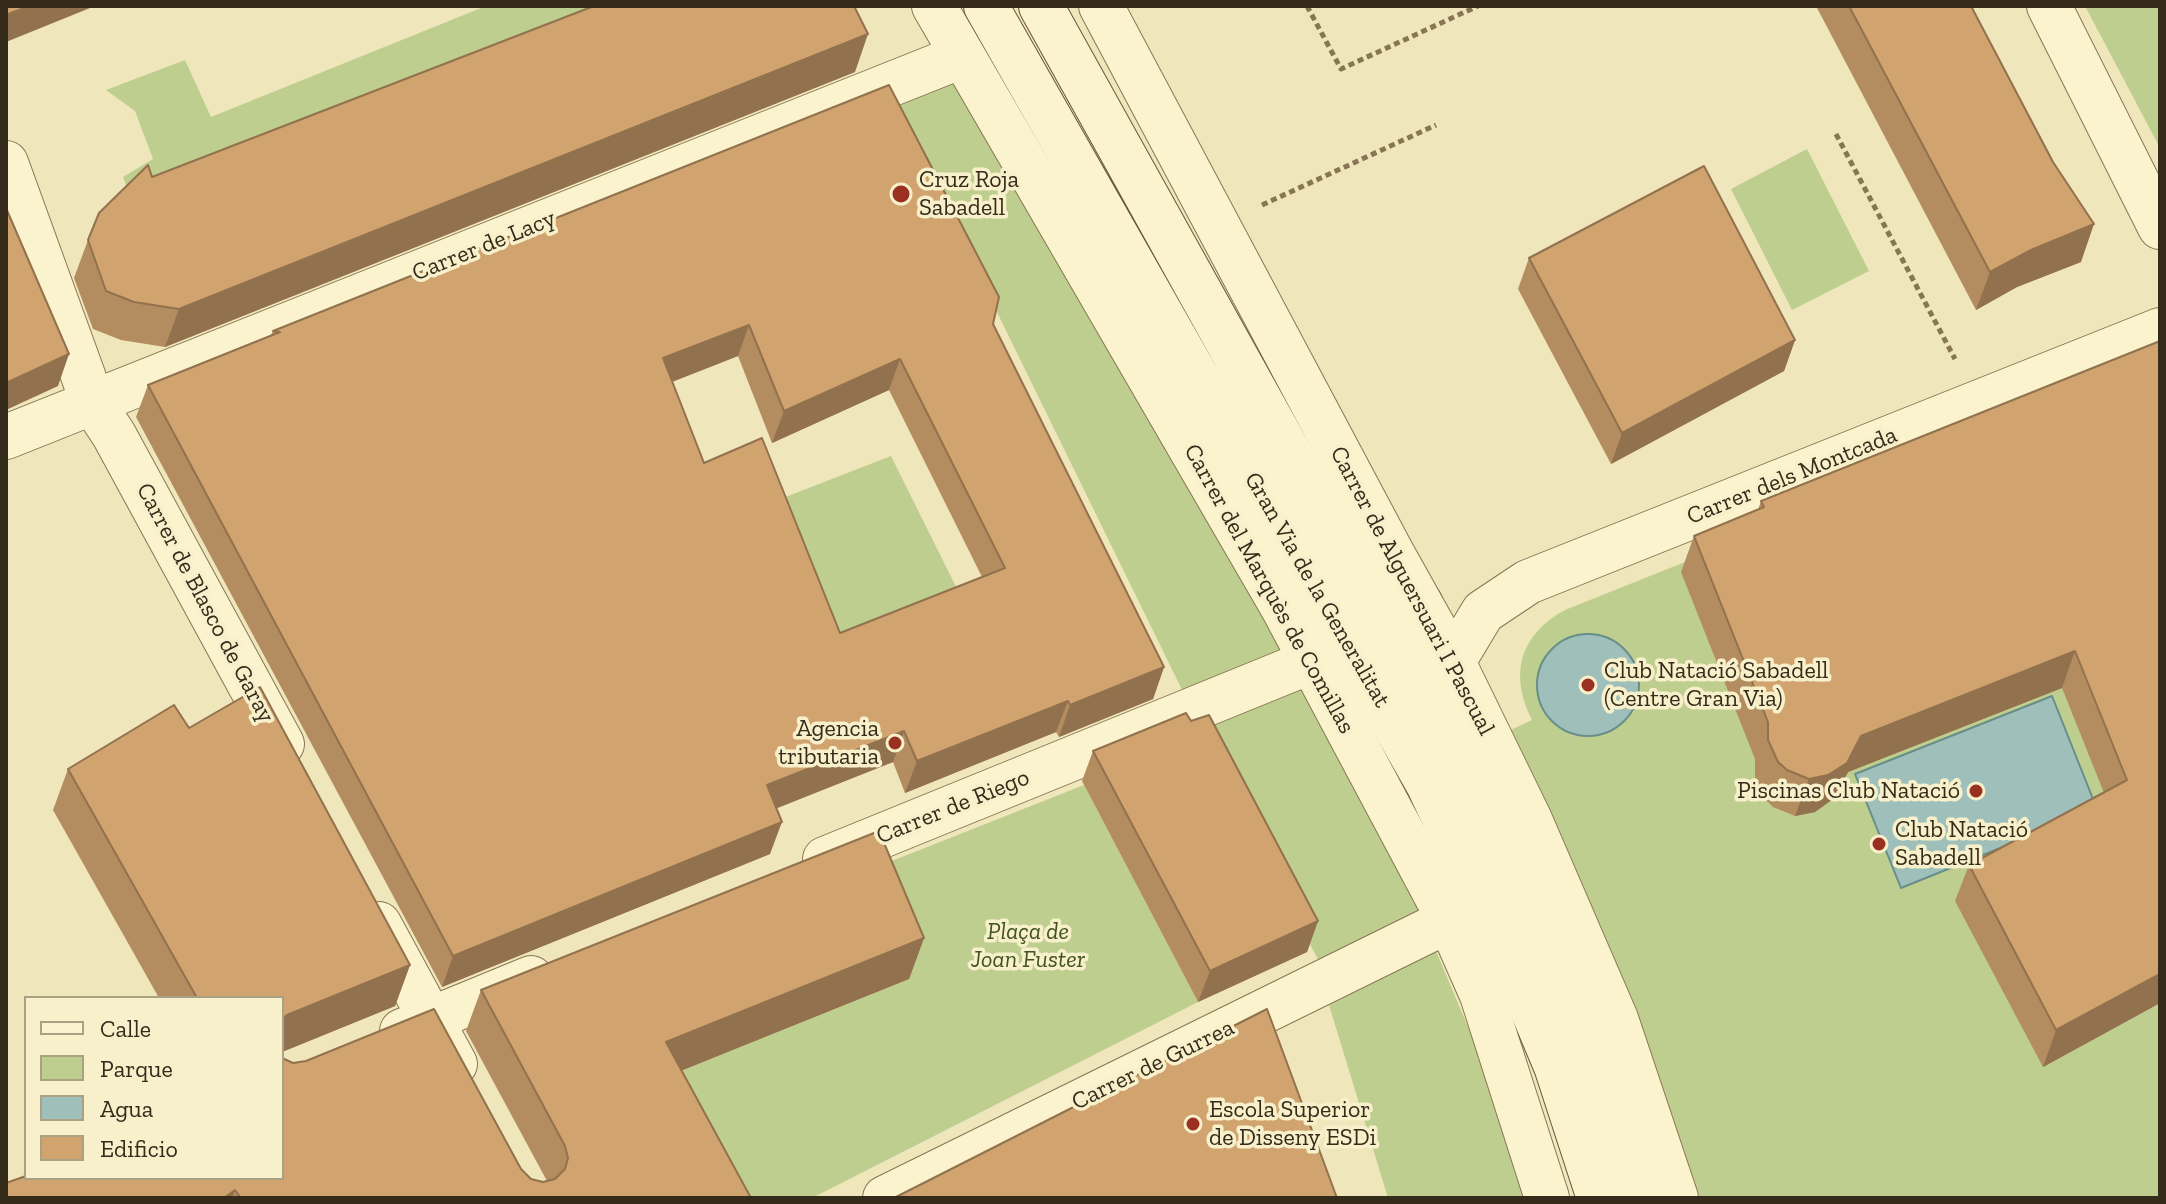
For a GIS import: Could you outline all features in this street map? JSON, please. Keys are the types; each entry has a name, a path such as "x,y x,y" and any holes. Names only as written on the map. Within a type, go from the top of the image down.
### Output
{"street":[{"name":"Carrer del Marquès de Comillas","path":"934,6 1312,661 1466,912 1482,995 1547,1198"},
{"name":"Gran Via de la Generalitat","path":"986,6 1428,784 1466,912 1561,1082 1599,1198"},
{"name":"Gran Via de la Generalitat","path":"1041,6 1435,672 1475,787 1538,880 1577,1006 1645,1198"},
{"name":"Carrer de Alguersuari I Pascual","path":"1101,6 1420,603 1435,672"},
{"path":"2049,6 2160,227"},
{"name":"Carrer de Lacy","path":"6,437 962,56"},
{"name":"Carrer de Blasco de Garay","path":"6,163 93,403 114,435 302,783"},
{"name":"Carrer dels Montcada","path":"1435,672 1483,612 1528,582 2160,330"},
{"name":"Carrer de Riego","path":"795,871 1312,661"},
{"name":"Carrer de Gurrea","path":"885,1198 1466,912 1538,880"},
{"path":"1538,880 1616,1019 1676,1198"},
{"path":"363,894 475,1102"},
{"path":"363,1047 562,966"},
{"path":"1561,1082 1578,1198"}],"path":[{"path":"1307,6 1341,69 1478,6"},
{"path":"1218,225 1436,125"},
{"path":"1836,134 1978,402"}],"green space":[{"path":"486,6 622,6 138,214 123,177 153,159 135,111 106,90 185,60 211,117"},
{"path":"2085,6 2160,6 2160,148"},
{"path":"962,56 1294,653 1187,700 892,98"},
{"path":"1807,149 1869,271 1792,310 1731,189"},
{"name":"Club Natació Sabadell","path":"2160,372 2160,1198 1680,1198 1496,737 1532,720 1521,687 1520,672 1528,644 1537,631 1565,610"},
{"path":"891,456 983,641 829,664 765,505"},
{"path":"1310,670 1439,918 1326,974 1189,720"},
{"name":"Plaça de Joan Fuster","path":"1084,785 1198,1002 812,1198 714,1198 651,1083 909,979 864,872"},
{"path":"1436,951 1516,1141 1530,1198 1388,1198 1329,1005"}],"water":[{"name":"Club Natació Sabadell (Centre Gran Via)","path":"1588,634 1608,638 1624,649 1635,665 1639,685 1635,705 1624,721 1608,732 1588,736 1568,732 1552,721 1541,705 1537,685 1541,665 1552,649 1568,638"},
{"name":"Piscinas Club Natació","path":"2052,696 2097,809 1901,888 1855,774"}],"building":[{"path":"6,6 29,6 6,15"},
{"path":"594,6 854,6 868,34 179,309 134,302 106,291 88,240 99,213 148,165 152,177"},
{"path":"1849,6 1971,6 2053,162 2094,224 2031,250 1990,272"},
{"path":"889,85 999,297 993,324 1164,667 917,761 904,731 767,785 782,822 453,956 148,385 280,332 273,331","holes":["749,325 784,411 900,359 1005,568 840,633 762,438 704,463 663,358"]},
{"path":"1704,166 1795,340 1622,433 1529,258"},
{"path":"6,208 69,354 6,383"},
{"path":"2160,341 2160,974 2056,1030 1969,865 2127,780 2075,651 1861,736 1847,763 1828,775 1809,779 1787,770 1778,762 1768,740 1768,722 1694,536 1764,507 1761,501"},
{"path":"260,687 410,965 284,1017 284,996 196,996 68,769 174,705 189,728"},
{"path":"1186,713 1191,721 1209,715 1318,921 1210,971 1093,751"},
{"path":"879,831 924,938 666,1042 751,1198 241,1198 235,1190 224,1198 6,1198 6,1183 24,1177 24,1180 284,1180 284,1059 293,1063 306,1061 434,1009 521,1169 531,1179 543,1182 555,1179 565,1169 568,1158 565,1146 481,990"},
{"name":"Escola Superior de Disseny ESDi","path":"1267,1009 1337,1198 894,1198"}],"place":[{"name":"Cruz Roja Sabadell","path":"901,194"},
{"name":"Club Natació Sabadell (Centre Gran Via)","path":"1588,685"},
{"name":"Agencia tributaria","path":"895,743"},
{"name":"Piscinas Club Natació","path":"1976,791"},
{"name":"Club Natació Sabadell","path":"1879,844"},
{"name":"Escola Superior de Disseny ESDi","path":"1193,1124"}]}
